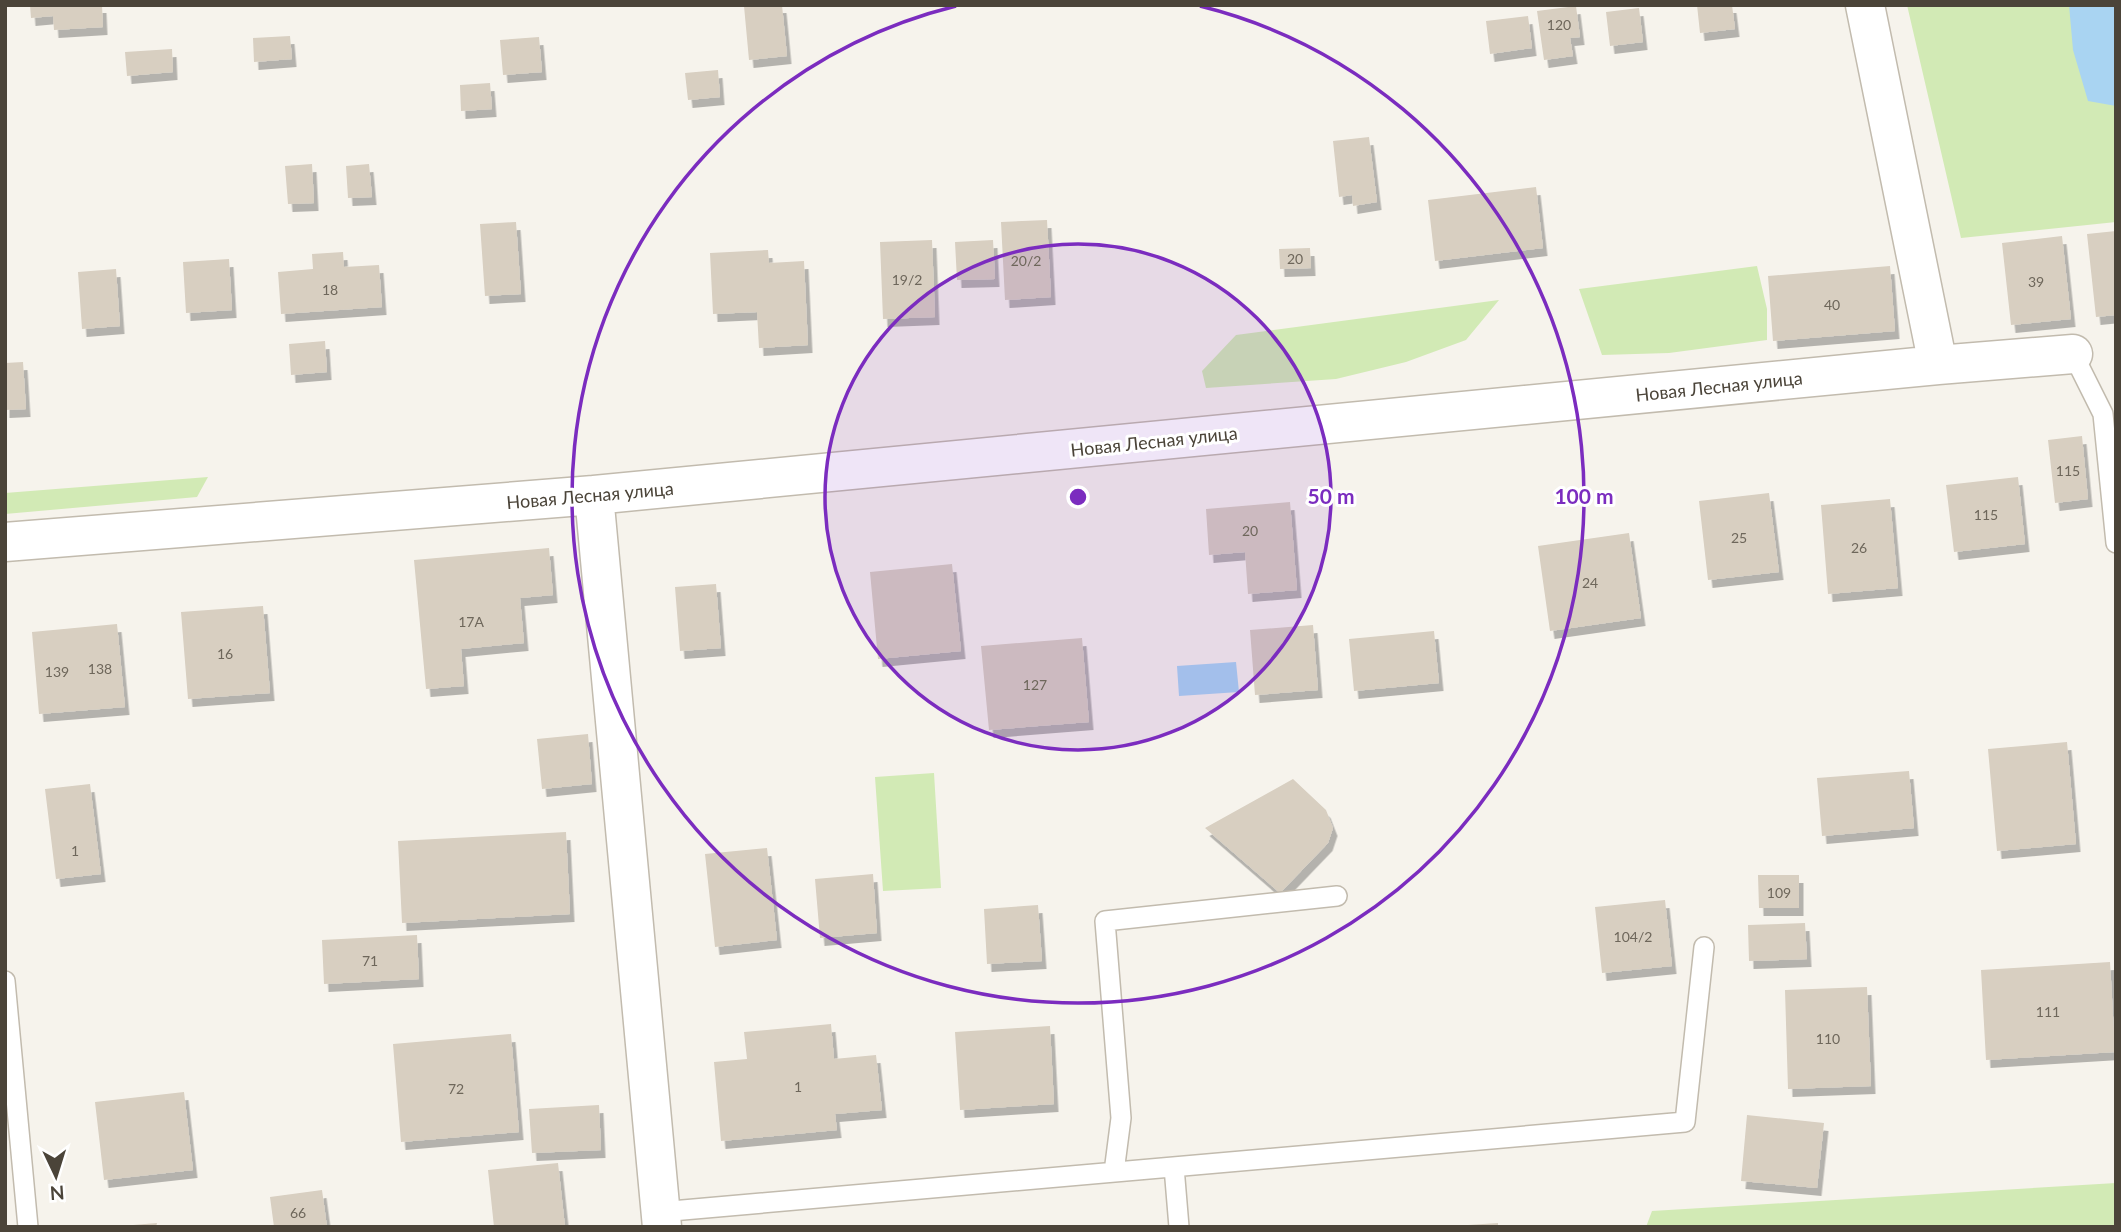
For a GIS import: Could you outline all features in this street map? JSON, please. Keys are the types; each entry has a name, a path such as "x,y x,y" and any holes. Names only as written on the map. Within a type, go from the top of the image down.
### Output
{"street":[{"path":"1865,5 1938,365"},
{"name":"Новая Лесная улица","path":"5,542 594,495 2073,354"},
{"path":"594,495 661,1219"}],"lane":[{"path":"2073,354 2104,414 2116,543"},
{"path":"1114,1172 1121,1118 1105,921 1337,896"},
{"path":"661,1219 1114,1172 1685,1122 1704,947"},
{"path":"5,981 28,1227"},
{"path":"1174,1167 1179,1227"}],"green space":[{"path":"1907,5 2116,5 2116,222 1961,238"},
{"path":"1757,266 1767,309 1767,340 1669,353 1602,355 1579,289"},
{"path":"1499,300 1466,340 1406,362 1336,379 1206,388 1202,371 1236,335"},
{"path":"208,477 197,497 5,514 5,493"},
{"path":"934,773 941,888 883,891 875,777"},
{"path":"2116,1183 2116,1227 1646,1227 1652,1211"}],"water":[{"path":"2069,5 2116,5 2116,106 2088,101 2073,50"},
{"path":"1236,662 1239,692 1179,696 1177,666"}],"building":[{"path":"30,5 102,5 103,27 54,30 53,16 31,18"},
{"path":"782,5 787,56 749,60 744,6"},
{"path":"1697,5 1732,5 1735,29 1700,33"},
{"path":"1576,6 1580,37 1570,38 1573,56 1544,60 1537,11"},
{"path":"1639,8 1643,42 1610,46 1606,12"},
{"path":"1528,16 1532,48 1490,54 1486,21"},
{"path":"290,36 292,59 254,62 253,38"},
{"path":"539,37 542,72 503,75 500,40"},
{"path":"172,49 173,72 127,76 125,52"},
{"path":"718,70 720,97 688,100 685,73"},
{"path":"490,83 492,109 461,111 460,85"},
{"path":"1369,137 1377,202 1353,206 1352,195 1339,197 1333,141"},
{"path":"312,164 314,203 288,204 285,166"},
{"path":"369,164 372,197 348,198 346,166"},
{"path":"1536,187 1543,248 1435,261 1428,200"},
{"path":"1047,220 1051,297 1005,300 1001,222"},
{"path":"516,222 521,294 485,296 480,224"},
{"path":"2116,231 2116,315 2096,317 2087,234"},
{"path":"2062,236 2071,319 2011,325 2002,243"},
{"path":"932,240 935,317 883,319 880,242"},
{"path":"993,240 995,279 957,280 955,242"},
{"path":"1310,248 1311,268 1280,269 1279,249"},
{"path":"768,250 769,263 804,261 808,345 759,348 757,312 713,314 710,253"},
{"path":"343,252 344,267 379,265 382,307 281,314 278,272 313,269 312,254"},
{"path":"229,259 232,310 186,313 183,262"},
{"path":"1890,266 1895,331 1773,341 1768,276"},
{"path":"116,269 120,326 82,329 78,272"},
{"path":"325,341 327,372 291,375 289,344"},
{"path":"23,362 26,409 5,410 5,363"},
{"path":"2082,436 2088,499 2055,503 2048,440"},
{"path":"2018,477 2025,544 1954,552 1946,485"},
{"path":"1769,493 1779,572 1708,580 1699,501"},
{"path":"1890,499 1898,588 1828,594 1821,505"},
{"path":"1290,502 1297,590 1248,594 1245,552 1209,555 1206,509"},
{"path":"1629,533 1641,618 1550,631 1538,546"},
{"path":"549,548 553,595 520,598 524,643 461,649 464,686 426,689 414,560"},
{"path":"952,564 961,651 878,659 870,572"},
{"path":"716,584 721,648 680,651 675,587"},
{"path":"263,606 270,693 188,699 181,612"},
{"path":"117,624 125,707 39,714 32,632"},
{"path":"1313,625 1318,690 1255,695 1250,630"},
{"path":"1434,631 1439,683 1354,691 1349,639"},
{"path":"1082,638 1089,722 989,730 981,646"},
{"path":"588,734 592,784 542,789 537,739"},
{"path":"2067,742 2076,844 1997,851 1988,749"},
{"path":"1909,771 1914,828 1822,836 1817,778"},
{"path":"1293,779 1326,810 1333,828 1328,843 1280,893 1205,828"},
{"path":"90,784 101,874 56,879 45,789"},
{"path":"566,832 570,914 402,923 398,841"},
{"path":"767,848 777,940 715,947 705,854"},
{"path":"873,874 877,933 820,938 815,879"},
{"path":"1758,875 1799,875 1799,908 1759,908"},
{"path":"1665,900 1672,966 1602,973 1595,907"},
{"path":"1038,905 1042,961 987,964 984,909"},
{"path":"1805,923 1807,959 1749,961 1748,925"},
{"path":"417,935 419,979 324,984 322,940"},
{"path":"2110,962 2115,1052 1986,1060 1981,970"},
{"path":"1867,987 1871,1086 1788,1089 1785,990"},
{"path":"831,1024 834,1059 876,1055 882,1110 835,1114 837,1130 721,1141 714,1062 747,1059 744,1032"},
{"path":"1050,1026 1054,1104 960,1110 955,1032"},
{"path":"511,1034 519,1132 401,1142 393,1044"},
{"path":"184,1092 193,1170 104,1180 95,1102"},
{"path":"599,1105 601,1150 532,1153 529,1109"},
{"path":"1747,1115 1824,1123 1817,1188 1741,1181"},
{"path":"558,1163 565,1227 494,1227 488,1170"},
{"path":"322,1190 327,1227 274,1227 270,1197"},
{"path":"157,1223 156,1227 133,1227 133,1225"},
{"path":"1498,1223 1498,1227 1468,1227 1468,1225"}]}
